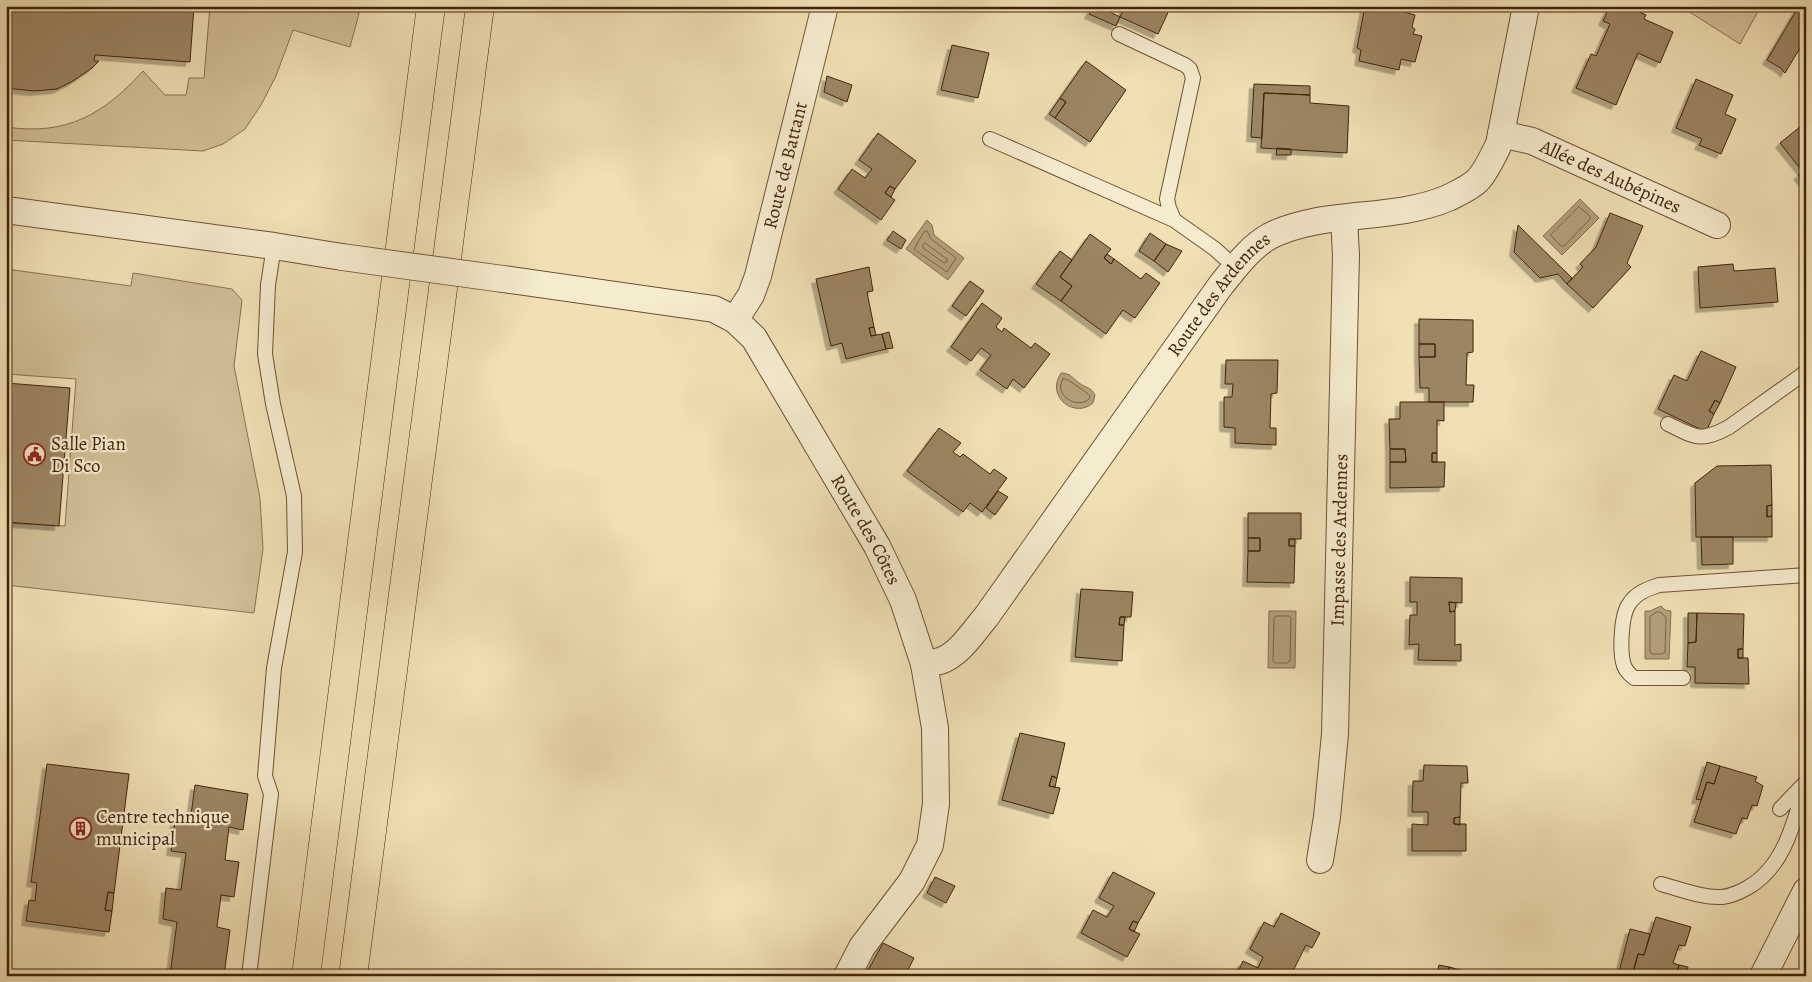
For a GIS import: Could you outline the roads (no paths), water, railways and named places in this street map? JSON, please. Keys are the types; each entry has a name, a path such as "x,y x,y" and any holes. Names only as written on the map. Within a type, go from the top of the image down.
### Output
{"highway":[{"path":"306,976 431,6"},
{"path":"353,976 480,6"}],"street":[{"name":"Route de Battant","path":"735,320 751,295 758,276 826,6"},
{"name":"Route des Ardennes","path":"924,664 941,661 950,656 986,617 1215,293 1247,254 1268,237 1296,225 1430,206 1463,191 1477,181 1490,164 1499,144 1526,6"},
{"name":"Allée des Aubépines","path":"1501,134 1532,141 1717,225"},
{"name":"Route des Côtes","path":"6,210 696,306 714,309 735,320 754,338 877,546 903,600 924,664 935,728 936,804 930,845 912,881 862,946 847,976"},
{"name":"Impasse des Ardennes","path":"1320,860 1328,817 1335,734 1346,256 1344,218"},
{"path":"1763,976 1806,891"}],"lane":[{"path":"1119,34 1185,65 1190,69 1193,78 1167,199 1174,220"},
{"path":"990,139 1174,220 1215,249 1236,268"},
{"path":"249,976 271,794 265,776 274,668 295,552 294,496 273,404 265,354 268,284 274,246"},
{"path":"1668,424 1695,437 1704,438 1716,435 1736,423 1806,372"},
{"path":"1683,678 1644,680 1634,678 1626,672 1623,663 1622,627 1628,604 1636,596 1648,588 1659,586 1806,575"},
{"path":"1780,809 1806,782"},
{"path":"1661,884 1704,895 1722,897 1756,883 1769,872 1780,855 1794,822 1806,782"}],"water":[{"path":"1580,199 1599,218 1562,255 1543,236"},
{"path":"927,220 932,225 934,235 964,258 948,280 906,249"},
{"path":"1061,373 1069,375 1092,390 1095,395 1093,403 1086,407 1078,408 1064,403 1059,397 1057,390 1057,382"},
{"path":"1661,606 1665,610 1671,611 1669,659 1645,659 1645,611"},
{"path":"1269,611 1296,611 1295,668 1268,668"}],"place":[{"name":"Salle Pian Di Sco","path":"35,455"},
{"name":"Centre technique municipal","path":"80,828"}]}
